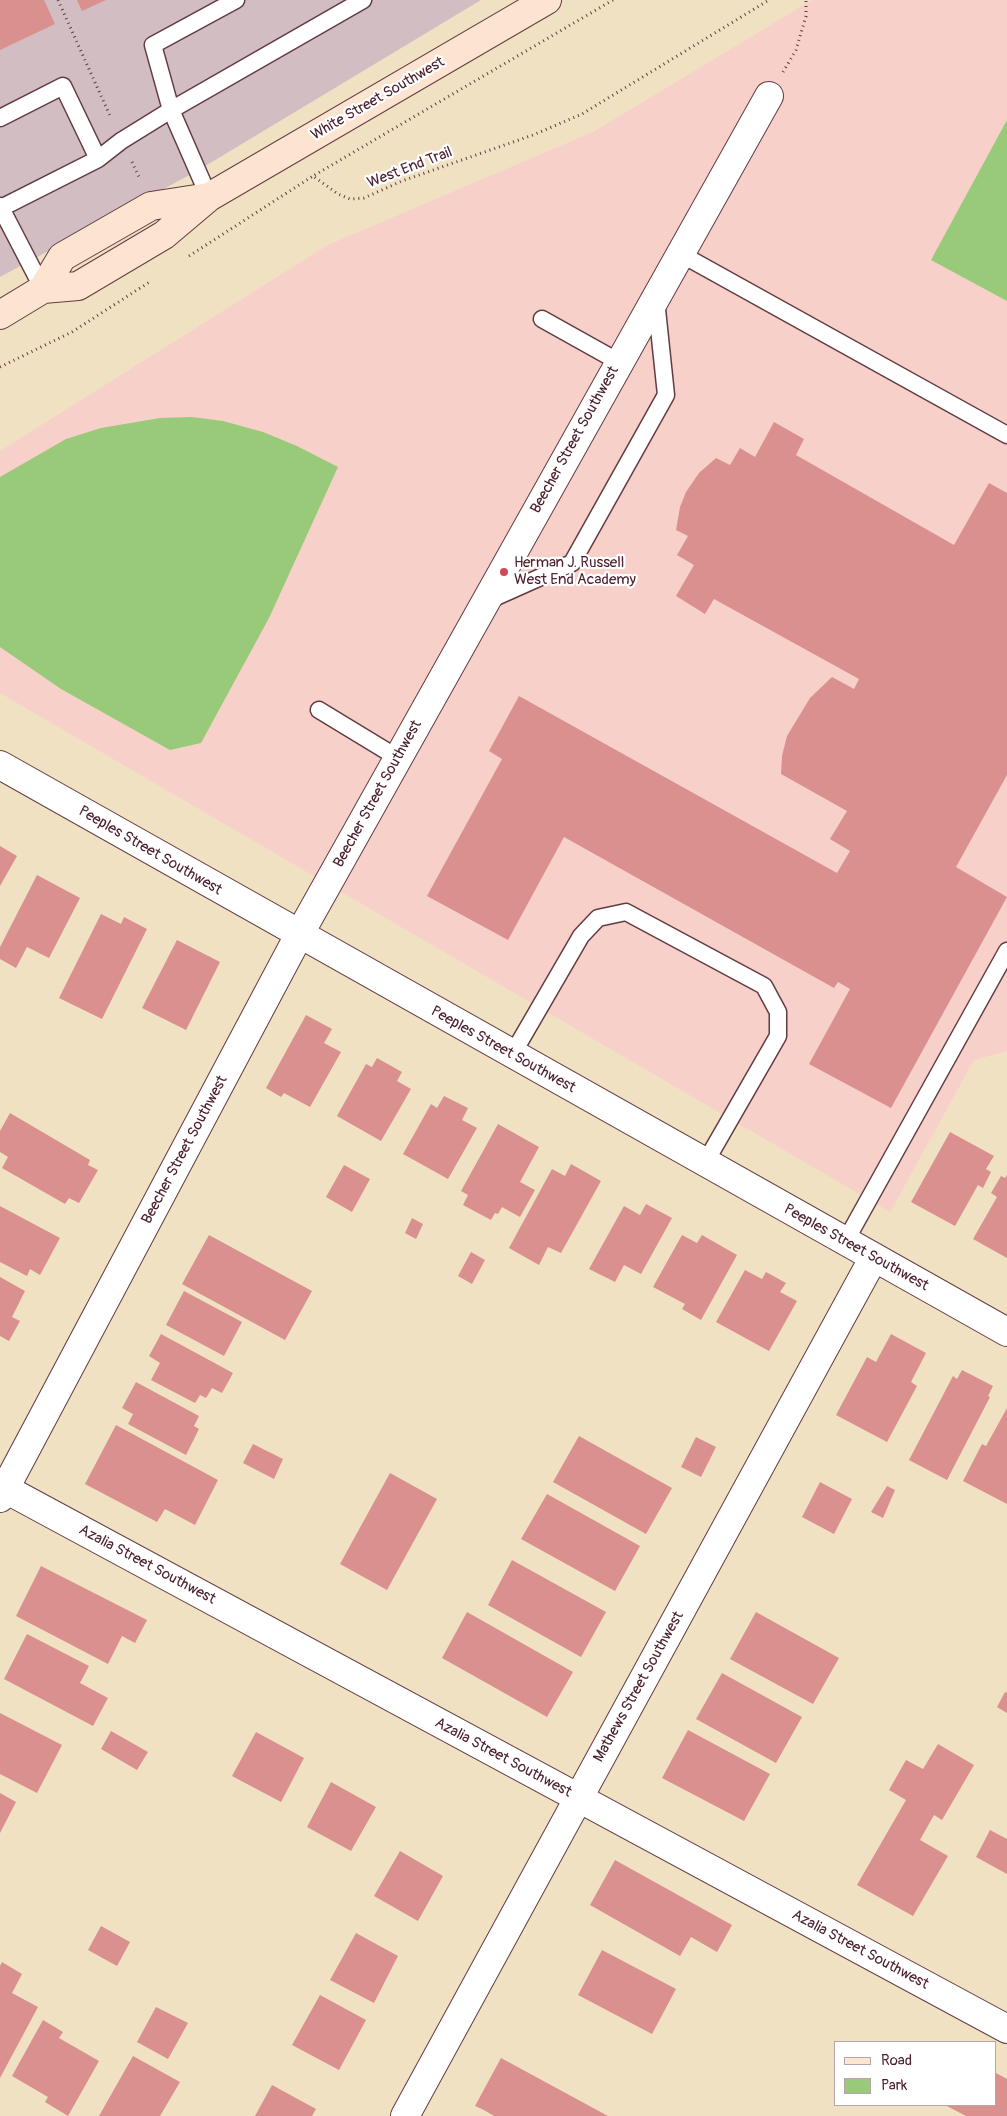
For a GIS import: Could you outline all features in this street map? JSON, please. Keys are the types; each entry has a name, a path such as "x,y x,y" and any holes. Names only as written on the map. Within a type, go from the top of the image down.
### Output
{"street":[{"name":"White Street Southwest","path":"0,315 43,289 62,257 151,206 210,197 547,0"},
{"name":"Beecher Street Southwest","path":"2,1491 299,935 768,96"},
{"name":"Peeples Street Southwest","path":"0,765 1007,1332"},
{"name":"Mathews Street Southwest","path":"405,2116 874,1257"},
{"name":"Azalia Street Southwest","path":"2,1491 1007,2029"}],"lane":[{"path":"210,197 171,110 153,45 236,0"},
{"path":"43,289 0,207 98,159 121,141 171,110 363,0"},
{"path":"0,118 63,86 98,159"},
{"path":"680,253 1007,435"},
{"path":"485,602 572,563 630,460 666,395 656,296"},
{"path":"542,319 619,362"},
{"path":"319,710 398,758"},
{"path":"512,1055 581,936 598,918 626,912 764,986 778,1012 778,1036 705,1163"},
{"path":"846,1242 1007,951"}],"path":[{"name":"West End Trail","path":"613,0 313,176 338,194 350,199 364,198 402,181 533,134 582,114 768,0"},
{"path":"768,96 796,50 806,16 806,0"}],"shaded area":[{"path":"0,0 481,0 197,171 0,277"},
{"name":"Herman J. Russell West End Academy","path":"812,0 1007,0 1007,1051 974,1060 890,1212 0,693 0,451 328,245 593,132"}],"green space":[{"path":"1007,120 1007,301 931,260"},
{"path":"192,417 223,421 263,432 297,446 338,467 269,618 201,743 170,750 61,689 0,647 0,477 66,439 101,428 160,418"}],"building":[{"path":"0,0 44,0 55,24 0,50"},
{"path":"77,0 106,0 82,11"},
{"path":"774,422 804,439 796,455 954,545 989,483 1007,493 1007,775 956,867 1007,897 891,1108 809,1064 850,989 838,982 834,988 564,837 508,940 427,896 502,759 489,751 519,696 837,873 850,851 830,839 847,811 781,774 782,756 787,736 810,698 832,677 854,689 859,679 714,599 705,614 676,596 694,565 677,555 688,536 676,530 680,507 686,492 699,473 716,458 730,465 740,448 755,457"},
{"path":"0,846 17,856 0,886"},
{"path":"37,875 80,898 49,958 27,947 16,968 0,959 0,947"},
{"path":"101,914 121,924 124,917 147,929 102,1019 59,998"},
{"path":"177,940 220,962 186,1030 142,1008"},
{"path":"306,1015 332,1029 324,1043 341,1052 310,1107 284,1093 281,1097 266,1088"},
{"path":"377,1058 402,1072 397,1081 411,1089 381,1141 337,1116 366,1064 372,1067"},
{"path":"444,1096 468,1108 462,1120 477,1128 448,1179 403,1154 431,1104 437,1108"},
{"path":"10,1113 90,1160 88,1165 98,1170 79,1203 69,1198 65,1204 2,1168 8,1157 0,1152 0,1131"},
{"path":"498,1124 539,1147 520,1182 535,1190 520,1217 502,1207 491,1220 463,1205 468,1195 461,1191"},
{"path":"950,1132 994,1156 986,1169 991,1172 983,1188 978,1185 955,1226 911,1202"},
{"path":"571,1164 601,1181 561,1253 548,1247 539,1265 509,1248 552,1169 565,1176"},
{"path":"344,1165 370,1179 352,1212 326,1197"},
{"path":"1007,1175 1007,1258 973,1239 997,1197 991,1193 1001,1176 1005,1178"},
{"path":"646,1204 672,1218 641,1274 624,1265 615,1282 589,1269 624,1206 640,1215"},
{"path":"0,1206 60,1238 40,1275 30,1269 27,1276 0,1262"},
{"path":"412,1218 423,1224 416,1239 405,1233"},
{"path":"209,1235 312,1291 285,1340 182,1284"},
{"path":"682,1235 697,1243 702,1235 737,1255 701,1320 682,1309 685,1304 653,1287"},
{"path":"471,1252 485,1260 472,1284 458,1276"},
{"path":"745,1270 762,1279 766,1272 786,1283 780,1292 797,1301 769,1351 716,1322"},
{"path":"0,1277 25,1291 12,1317 20,1321 9,1341 0,1336"},
{"path":"184,1291 242,1322 224,1356 166,1325"},
{"path":"161,1334 233,1373 222,1393 212,1388 206,1398 200,1395 195,1403 151,1380 160,1363 149,1356"},
{"path":"891,1334 926,1353 911,1382 917,1386 887,1442 836,1415 867,1357 876,1362"},
{"path":"962,1370 993,1386 988,1396 990,1397 947,1480 909,1460 953,1376 957,1379"},
{"path":"136,1382 199,1416 194,1426 199,1429 186,1455 128,1424 133,1414 122,1408"},
{"path":"1007,1408 1007,1504 963,1481 982,1444 986,1446"},
{"path":"116,1425 218,1480 195,1525 165,1509 157,1522 85,1484"},
{"path":"579,1436 672,1488 646,1534 553,1482"},
{"path":"696,1437 716,1447 701,1477 681,1467"},
{"path":"253,1444 283,1459 274,1479 243,1463"},
{"path":"390,1473 437,1499 387,1590 340,1564"},
{"path":"820,1482 852,1499 834,1534 802,1517"},
{"path":"887,1486 895,1490 883,1518 871,1512"},
{"path":"547,1494 640,1546 615,1591 521,1539"},
{"path":"512,1560 606,1612 581,1657 488,1605"},
{"path":"41,1566 147,1620 135,1643 122,1636 108,1664 16,1616"},
{"path":"467,1612 573,1672 547,1717 442,1658"},
{"path":"756,1612 839,1658 813,1704 730,1659"},
{"path":"27,1634 89,1666 80,1683 108,1698 93,1726 4,1679"},
{"path":"722,1673 802,1717 776,1763 696,1719"},
{"path":"1005,1692 1007,1693 1007,1713 997,1707"},
{"path":"0,1713 62,1745 37,1793 0,1774"},
{"path":"688,1730 770,1774 744,1821 662,1778"},
{"path":"111,1731 148,1752 137,1770 101,1749"},
{"path":"256,1732 304,1758 281,1802 232,1776"},
{"path":"938,1744 974,1765 942,1820 934,1815 920,1840 948,1856 913,1916 857,1885 906,1800 889,1790 906,1760 923,1769"},
{"path":"331,1782 376,1807 351,1851 307,1827"},
{"path":"0,1793 16,1802 0,1833"},
{"path":"990,1830 1007,1839 1007,1874 976,1857"},
{"path":"400,1851 443,1876 418,1921 374,1896"},
{"path":"615,1860 732,1925 717,1952 691,1937 680,1956 590,1905"},
{"path":"101,1926 130,1942 117,1966 88,1950"},
{"path":"356,1933 398,1956 374,2003 330,1980"},
{"path":"602,1950 676,1989 652,2034 578,1995"},
{"path":"2,1962 22,1974 12,1993 38,2007 0,2078 0,1966"},
{"path":"320,1995 366,2020 339,2070 292,2045"},
{"path":"156,2007 188,2023 168,2059 137,2042"},
{"path":"43,2020 63,2032 59,2038 99,2061 68,2116 45,2102 48,2097 12,2076"},
{"path":"133,2056 180,2082 160,2116 99,2116"},
{"path":"501,2058 608,2116 494,2116 475,2106"},
{"path":"997,2074 1007,2079 1007,2116 966,2116 947,2106 997,2106"},
{"path":"272,2085 316,2109 312,2116 255,2116"}],"place":[{"name":"Herman J. Russell West End Academy","path":"504,572"}]}
